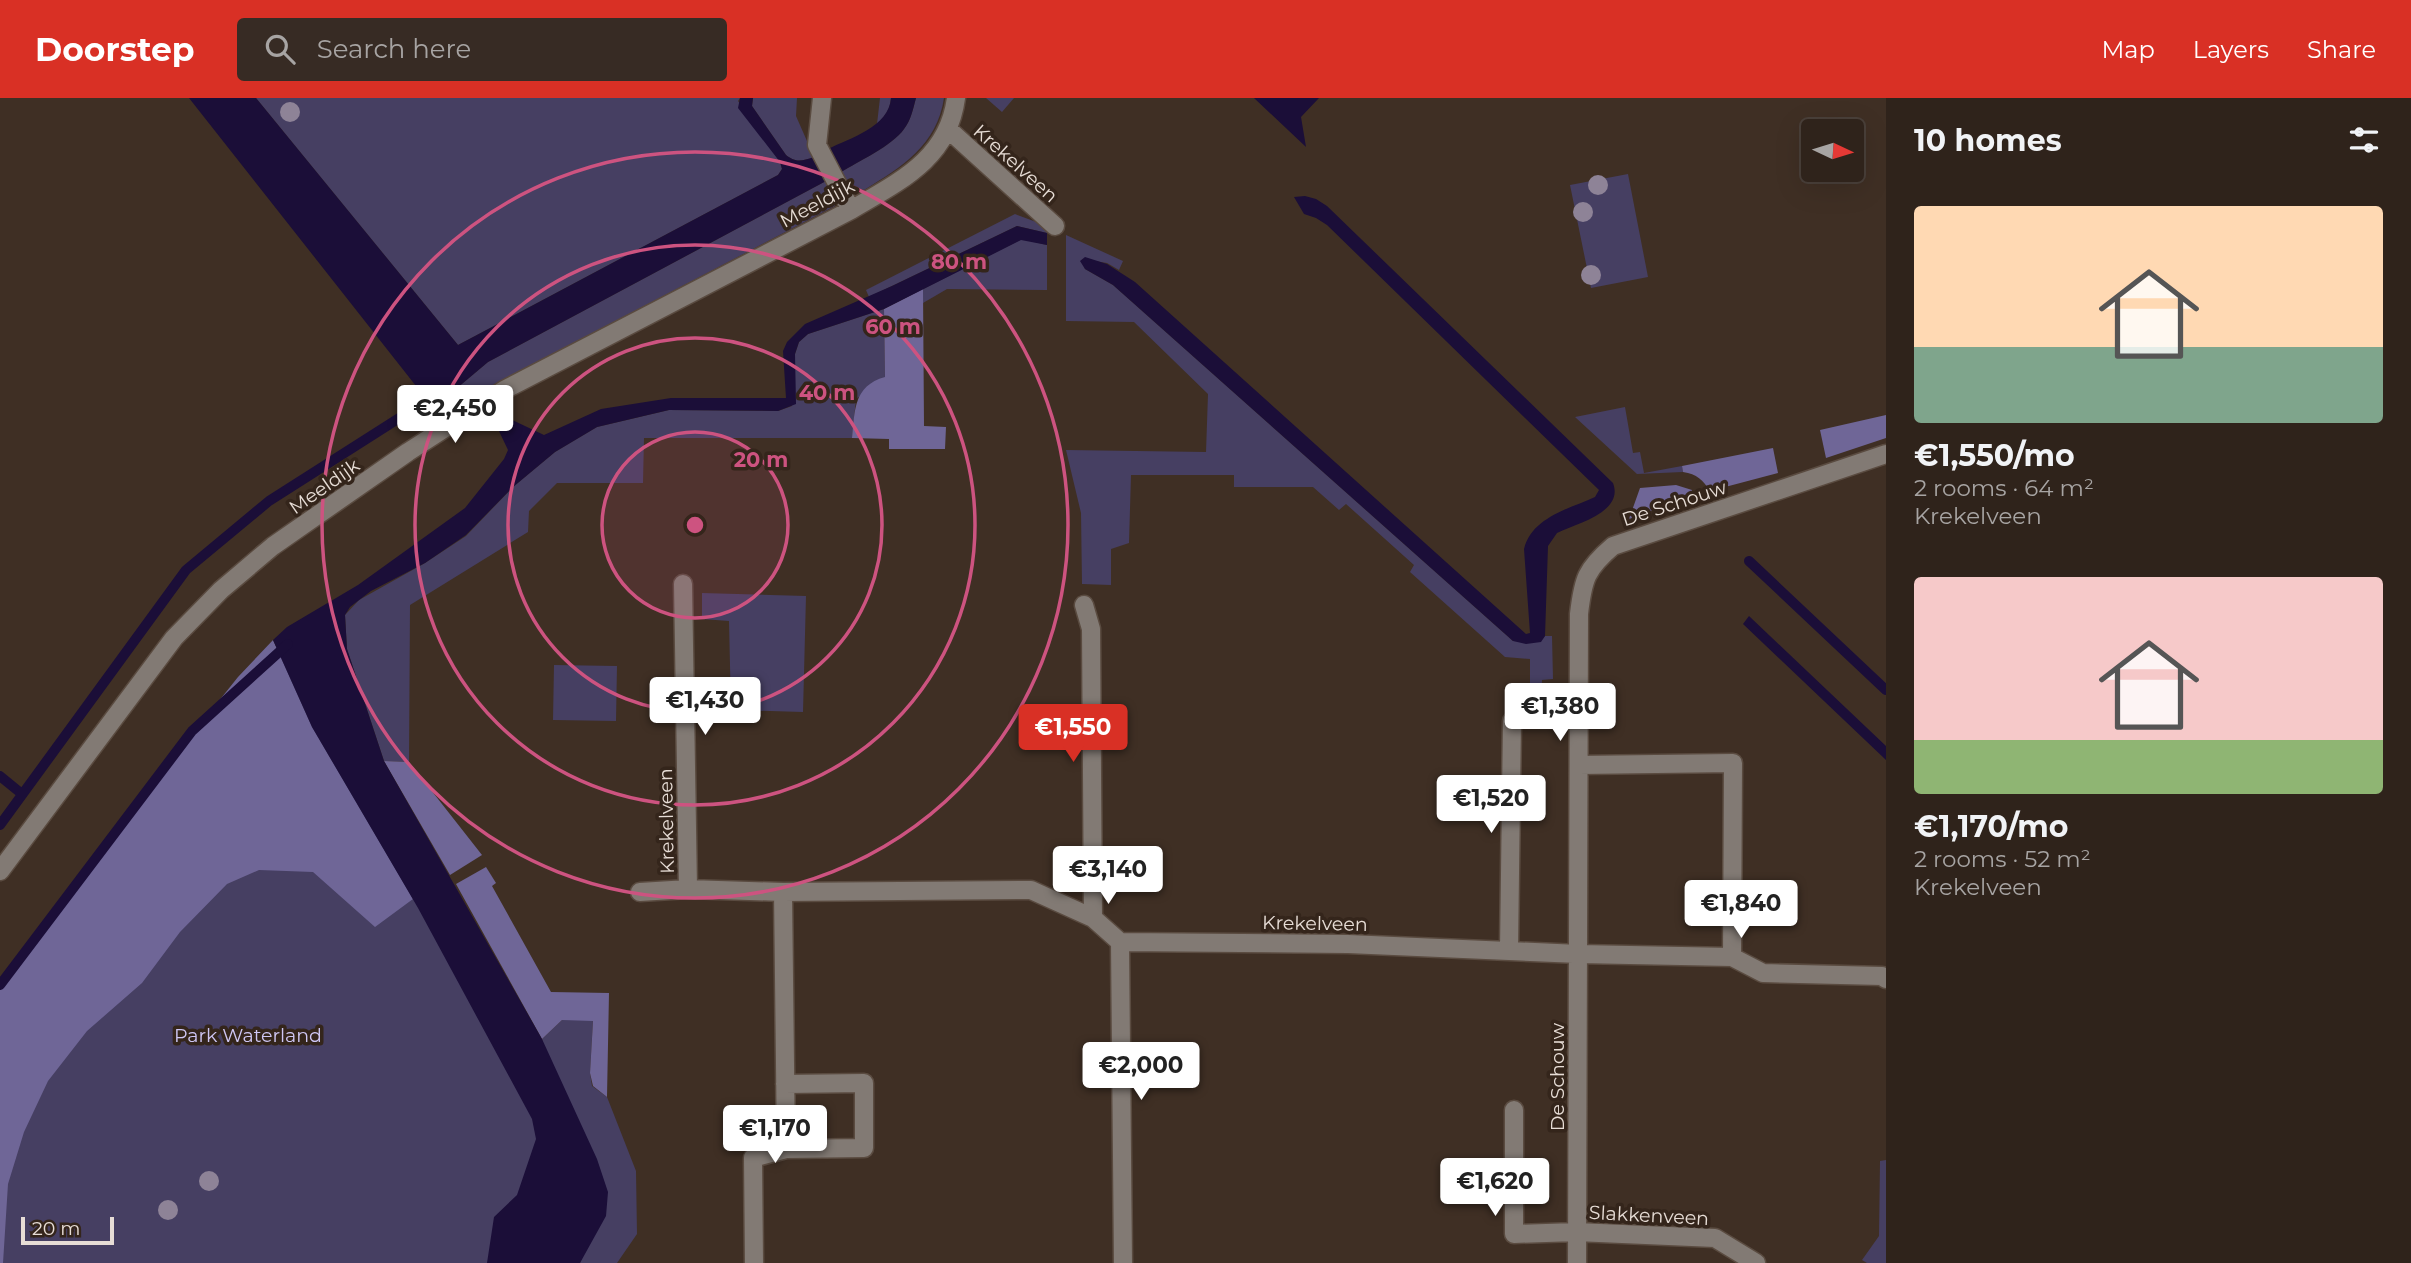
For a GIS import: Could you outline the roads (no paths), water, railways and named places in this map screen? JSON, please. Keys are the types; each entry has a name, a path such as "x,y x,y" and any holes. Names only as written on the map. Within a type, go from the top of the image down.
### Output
{"street":[{"path":"822,98 817,145 851,209"},
{"name":"Meeldijk","path":"0,871 174,638 221,590 273,547 504,390 900,181 938,148 948,130 956,98"},
{"name":"Krekelveen","path":"948,130 1055,226"},
{"name":"De Schouw","path":"1577,1263 1579,614 1583,584 1596,561 1613,546 1886,454"},
{"name":"Krekelveen","path":"683,584 688,889"},
{"path":"1084,605 1091,629 1093,918"},
{"path":"1509,950 1511,721"},
{"path":"1579,765 1733,763 1732,957"},
{"name":"Krekelveen","path":"640,892 688,889 783,892 1031,890 1093,918 1120,942 1348,944 1578,954"},
{"path":"783,892 786,1149"},
{"path":"1120,942 1123,1263"},
{"path":"1578,954 1732,957 1763,973 1882,976 1886,979"},
{"path":"754,1263 753,1158 786,1149 864,1148 864,1083 785,1084"},
{"path":"1514,1110 1514,1234 1576,1232"},
{"name":"Slakkenveen","path":"1576,1232 1715,1238 1756,1263"}],"waterway":[{"path":"0,825 186,570 269,501 404,415"},
{"path":"1749,561 1886,690"},
{"path":"0,985 192,731 288,644"},
{"path":"0,776 22,794"}],"park label":[{"name":"Park Waterland","path":"248,1035"}]}
